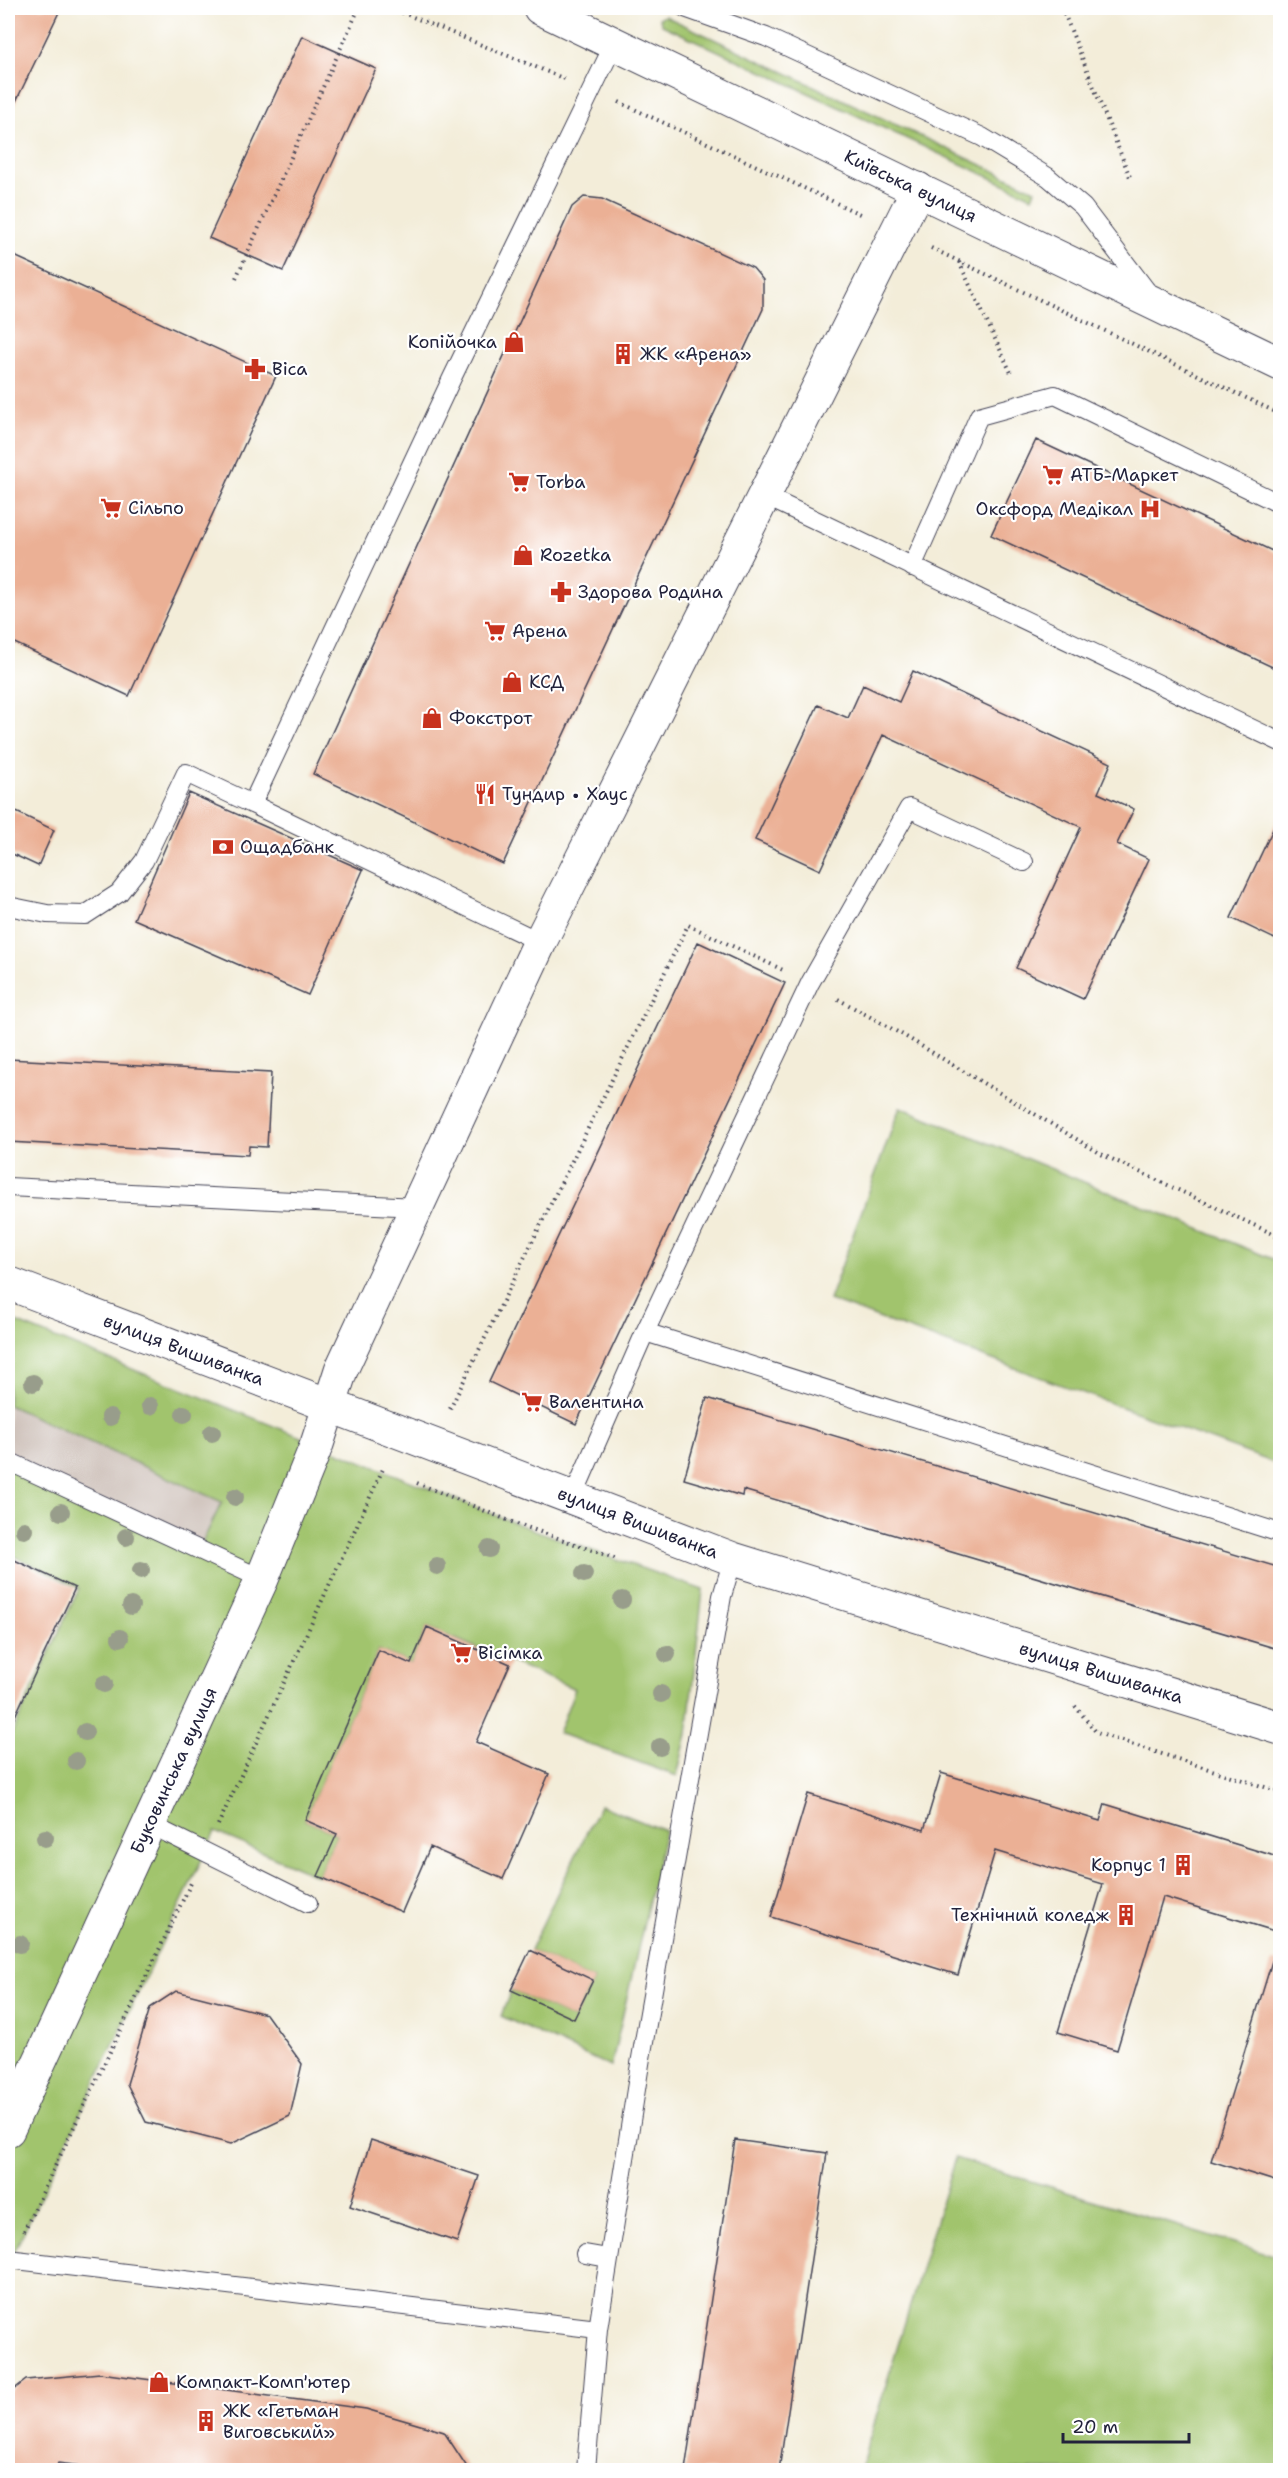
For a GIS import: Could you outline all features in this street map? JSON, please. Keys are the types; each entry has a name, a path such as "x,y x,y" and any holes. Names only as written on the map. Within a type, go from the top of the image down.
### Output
{"street":[{"name":"Київська вулиця","path":"540,8 615,42 1281,364"},
{"name":"Буковинська вулиця","path":"8,2130 262,1579 317,1444 341,1370 540,942 898,233 918,189"},
{"name":"вулиця Вишиванка","path":"8,1283 733,1559 1281,1728"}],"lane":[{"path":"685,8 766,37 982,137 1048,177 1083,207 1157,306"},
{"path":"252,804 452,378 615,42"},
{"path":"912,567 979,416 1055,395 1281,504"},
{"path":"765,496 1281,742"},
{"path":"8,906 47,914 85,915 118,893 144,861 186,773 540,942"},
{"path":"572,1498 645,1332 810,983 909,808 1024,862"},
{"path":"8,1187 417,1207"},
{"path":"645,1332 1281,1533"},
{"path":"8,1461 262,1579"},
{"path":"586,2470 598,2329 608,2258 718,1619 733,1559"},
{"path":"149,1824 308,1903"},
{"path":"585,2254 608,2258"},
{"path":"9,2259 598,2329"}],"path":[{"path":"236,278 359,8"},
{"path":"391,8 591,90 1281,414"},
{"path":"1062,8 1130,177"},
{"path":"450,1409 688,925 810,983 903,1035 1103,1155 1281,1239"},
{"path":"9,2259 205,1852 383,1469 394,1474"},
{"path":"415,1483 512,1522 624,1562"},
{"path":"1064,1702 1075,1706 1097,1733 1281,1792"}],"shaded area":[{"path":"8,1405 222,1502 199,1549 8,1461"}],"green space":[{"path":"665,16 1035,190 1032,197 662,25 659,18"},
{"path":"900,1107 1280,1262 1280,1465 829,1300"},
{"path":"8,1319 512,1522 703,1590 687,1734 677,1776 558,1733 575,1689 427,1627 411,1664 379,1650 305,1820 337,1834 318,1876 215,1832 8,2265 8,1742 79,1588 8,1553 8,1461 199,1549 222,1502 8,1405"},
{"path":"600,1805 665,1831 611,2067 501,2016 511,1990 574,2019 593,1980 530,1950"},
{"path":"955,2158 1280,2257 1280,2470 860,2470"}],"building":[{"path":"8,8 61,8 8,118"},
{"path":"302,36 376,69 283,271 209,238"},
{"name":"Арена","path":"584,197 602,199 753,268 763,280 763,309 503,864 313,774 572,207"},
{"name":"Сільпо","path":"8,253 276,376 129,696 8,640"},
{"path":"1036,440 1281,555 1281,671 991,535"},
{"path":"913,671 1111,763 1098,793 1134,809 1117,844 1149,859 1083,999 1016,968 1081,827 883,735 820,870 755,840 818,705 848,718 863,685 899,702"},
{"path":"189,793 363,870 308,995 134,919"},
{"path":"8,808 54,830 38,866 8,852"},
{"path":"1281,812 1281,942 1231,918"},
{"path":"698,942 785,983 576,1424 489,1382"},
{"path":"8,1059 271,1073 267,1147 249,1146 248,1155 8,1142"},
{"path":"707,1398 1281,1568 1281,1650 743,1490 742,1496 684,1479"},
{"path":"8,1557 75,1588 8,1731"},
{"path":"427,1627 510,1664 476,1742 549,1774 503,1879 430,1847 402,1912 318,1876 337,1834 305,1820 379,1650 411,1664"},
{"path":"941,1773 1100,1821 1105,1804 1281,1858 1281,1933 1163,1897 1117,2050 1058,2032 1103,1884 995,1851 958,1975 771,1917 808,1794 924,1830"},
{"path":"530,1950 593,1980 574,2019 511,1990"},
{"path":"1272,1961 1281,1962 1281,2183 1211,2161"},
{"path":"176,1991 266,2014 302,2064 290,2116 231,2144 146,2122 127,2084 150,2008"},
{"path":"371,2140 479,2176 457,2242 350,2206"},
{"path":"735,2140 827,2153 779,2470 685,2470"},
{"name":"ЖК «Гетьман Виговський»","path":"100,2373 366,2409 444,2432 469,2470 116,2470 58,2463 55,2470 8,2470 8,2394 26,2380"}],"place":[{"name":"Копійочка","path":"514,342"},
{"name":"ЖК «Арена»","path":"623,354"},
{"name":"Віса","path":"255,369"},
{"name":"АТБ-Маркет","path":"1053,475"},
{"name":"Torba","path":"519,482"},
{"name":"Сільпо","path":"111,508"},
{"name":"Оксфорд Медікал","path":"1150,509"},
{"name":"Rozetka","path":"523,555"},
{"name":"Здорова Родина","path":"561,592"},
{"name":"Арена","path":"495,631"},
{"name":"КСД","path":"512,682"},
{"name":"Фокстрот","path":"432,718"},
{"name":"Тундир • Хаус","path":"485,794"},
{"name":"Ощадбанк","path":"223,847"},
{"name":"Валентина","path":"532,1402"},
{"name":"Вiсiмка","path":"461,1653"},
{"name":"Корпус 1","path":"1183,1865"},
{"name":"Технічний коледж","path":"1126,1915"},
{"name":"Компакт-Комп'ютер","path":"159,2382"},
{"name":"ЖК «Гетьман Виговський»","path":"206,2421"}]}
